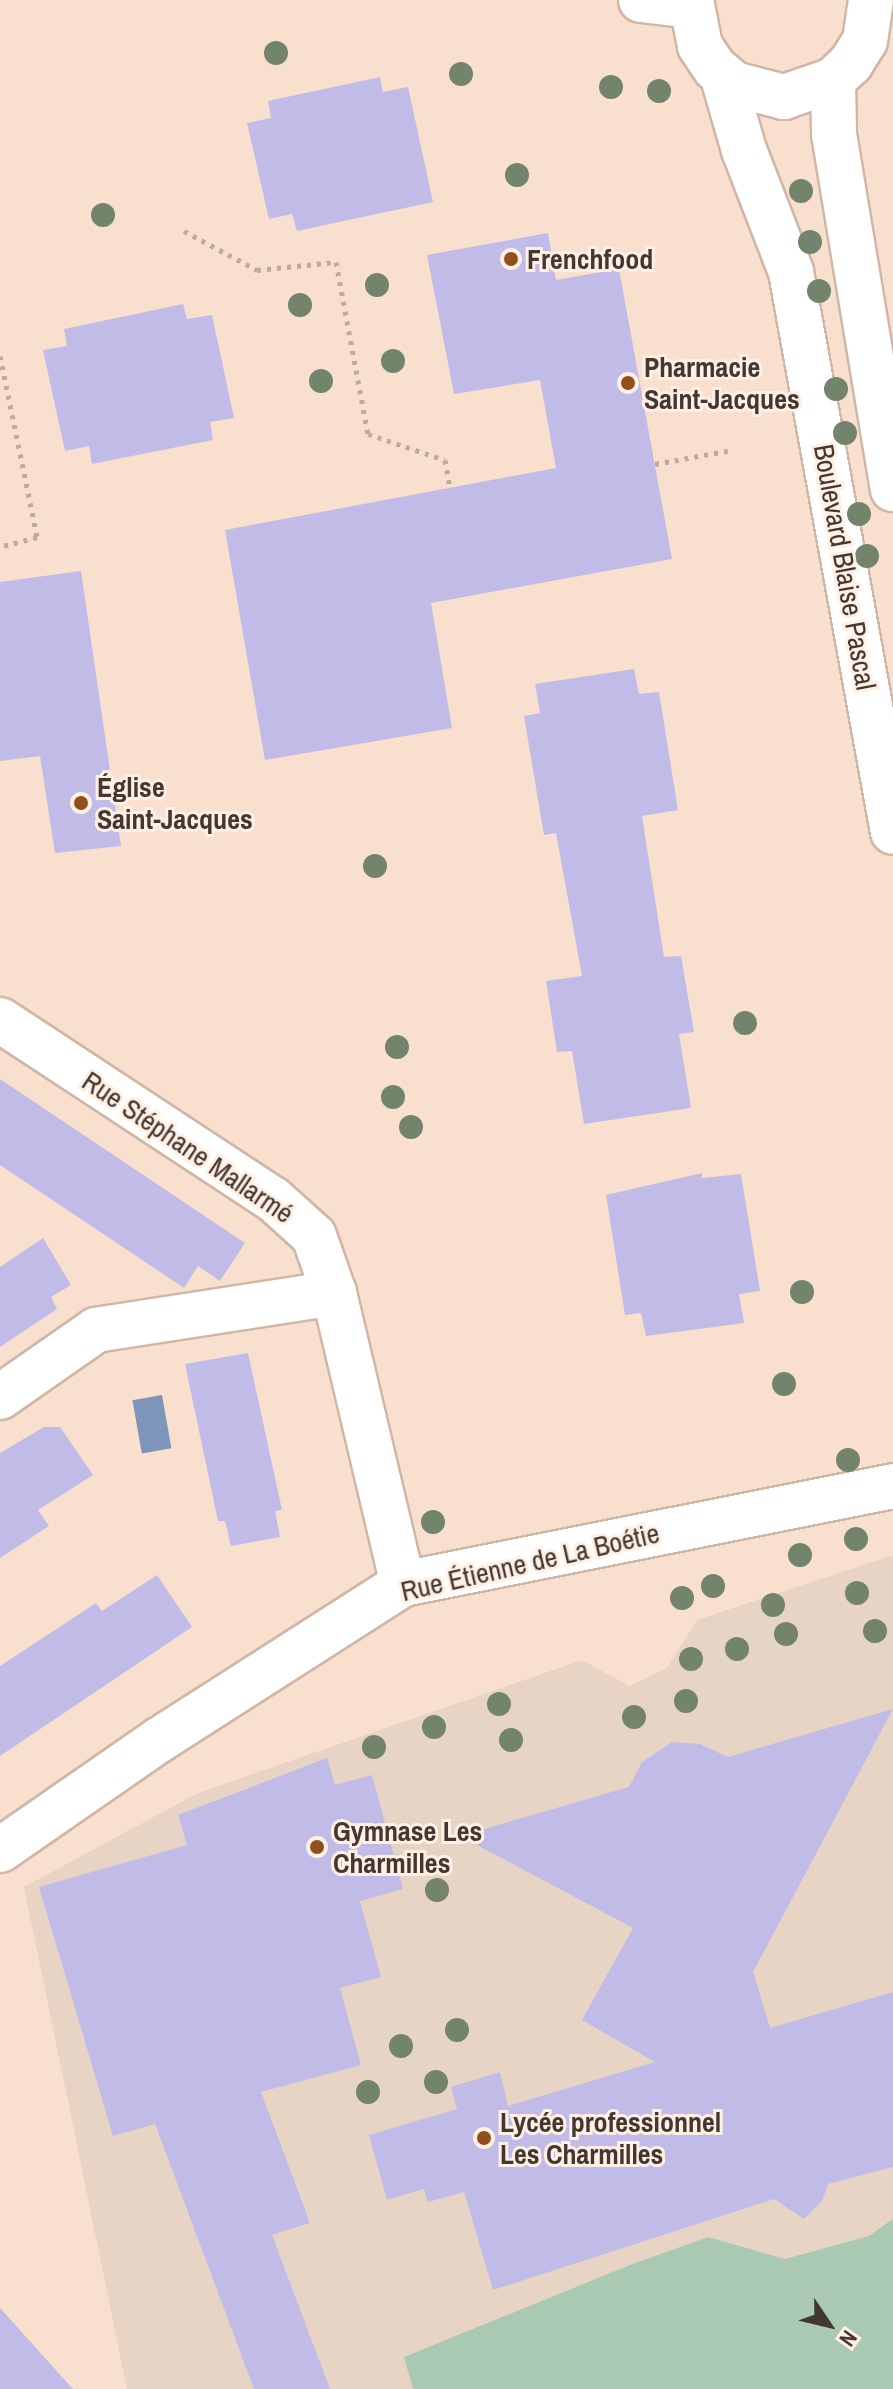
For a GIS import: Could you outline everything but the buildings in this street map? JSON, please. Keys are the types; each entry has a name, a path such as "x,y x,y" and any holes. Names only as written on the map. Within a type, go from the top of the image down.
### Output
{"street":[{"path":"641,0 691,3"},
{"name":"Boulevard Blaise Pascal","path":"691,3 700,46 722,74 744,150 791,272 893,832"},
{"path":"879,12 865,41 833,80 834,134 893,489"},
{"name":"Boulevard Blaise Pascal","path":"722,74 758,94 784,97 833,80"},
{"name":"Rue Stéphane Mallarmé","path":"0,1020 273,1199 314,1236 334,1293 403,1584"},
{"path":"0,1397 96,1330 334,1293"},
{"name":"Rue Étienne de La Boétie","path":"0,1850 159,1740 403,1584 893,1486"}],"path":[{"path":"184,231 257,270 336,262 368,434 445,460 450,488"},
{"path":"0,356 37,537 0,547"},
{"path":"655,464 732,450"}],"shaded area":[{"name":"Lycée professionnel Les Charmilles","path":"893,1555 893,2389 127,2389 24,1887 198,1793 582,1660 629,1686 667,1668 697,1620"}],"green space":[{"path":"893,2219 893,2389 413,2389 404,2357 630,2265 708,2237 785,2259 869,2236"}],"water":[{"path":"162,1395 171,1448 142,1453 132,1400"}],"place":[{"name":"Frenchfood","path":"511,259"},
{"name":"Pharmacie Saint-Jacques","path":"628,383"},
{"name":"Église Saint-Jacques","path":"81,803"},
{"name":"Gymnase Les Charmilles","path":"317,1847"},
{"name":"Lycée professionnel Les Charmilles","path":"484,2138"}]}
